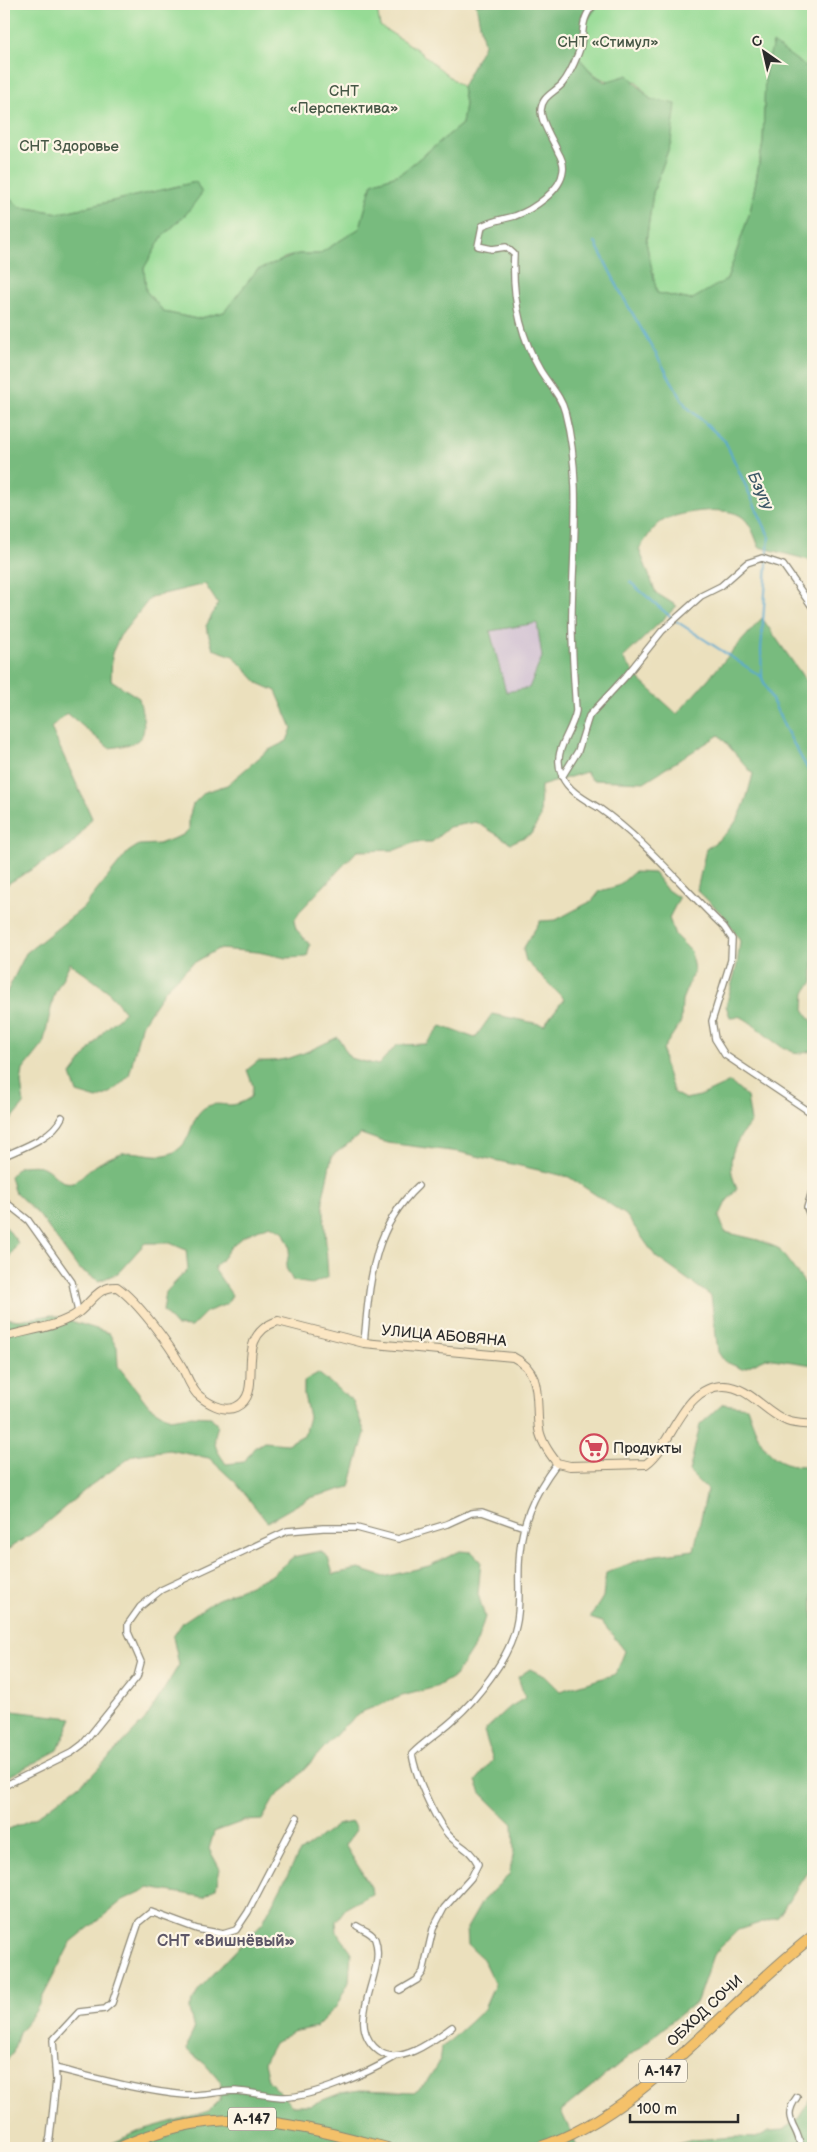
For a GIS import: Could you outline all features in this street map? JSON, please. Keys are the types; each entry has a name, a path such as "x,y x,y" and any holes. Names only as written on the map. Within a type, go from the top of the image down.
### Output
{"highway":[{"name":"ОБХОД СОЧИ","path":"537,2148 573,2134 594,2123 661,2073 725,2012 813,1936"},
{"name":"А-147","path":"119,2148 146,2135 178,2126 208,2120 242,2119 267,2120 387,2148"}],"street":[{"path":"594,4 583,20 579,51 567,76 557,89 545,98 541,111 561,158 563,171 560,180 551,194 517,216 482,226 478,246 492,250 506,248 514,254 515,297 523,336 543,375 559,396 567,421 576,499 572,610 576,711 574,721 559,750 562,777 572,790 640,840 724,927 732,940 731,960 712,1021 715,1039 725,1055 813,1114"},
{"path":"562,777 578,751 589,716 626,676 662,630 701,596 721,586 748,563 762,558 783,564 813,608"},
{"path":"4,1156 58,1127 62,1117"},
{"path":"364,1343 373,1260 383,1235 402,1200 418,1186"},
{"path":"813,1188 807,1208 813,1223"},
{"path":"4,1201 28,1220 72,1282 78,1312"},
{"name":"УЛИЦА АБОВЯНА","path":"4,1337 61,1320 78,1312 105,1288 117,1287 130,1298 169,1349 197,1393 222,1408 236,1407 247,1395 252,1344 257,1335 270,1324 278,1322 289,1323 321,1334 364,1343 514,1357 526,1363 533,1375 539,1400 539,1429 545,1448 556,1463"},
{"path":"400,1990 417,1980 423,1972 433,1929 444,1908 471,1878 478,1864 466,1848 446,1833 420,1781 412,1754 454,1720 476,1696 510,1644 516,1626 519,1563 524,1526 535,1494 556,1463 570,1466 646,1464 655,1458 675,1422 691,1403 705,1392 718,1386 731,1387 750,1394 762,1405 786,1421 813,1426"},
{"path":"4,1786 71,1753 92,1733 137,1676 141,1662 128,1632 128,1624 140,1607 162,1590 246,1553 287,1532 302,1528 357,1528 398,1539 429,1530 470,1513 482,1512 524,1526"},
{"path":"47,2148 50,2137 55,2068 52,2040 79,2012 95,2012 105,2009 112,2003 139,1922 151,1912 197,1929 223,1934 236,1930 248,1912 297,1817"},
{"path":"357,1926 372,1934 376,1941 372,1980 364,2018 365,2032 371,2045 384,2054 395,2057"},
{"path":"55,2068 127,2088 155,2092 188,2095 234,2091 281,2097 297,2096 341,2082 395,2057 423,2047 452,2027"},
{"path":"797,2097 791,2105 789,2112 790,2121 800,2148"}],"shaded area":[{"path":"537,623 542,657 529,689 506,692 489,631"}],"green space":[{"path":"4,4 376,4 380,26 415,48 462,87 465,104 462,124 400,174 372,183 360,228 319,254 298,254 284,258 240,294 224,312 197,319 164,312 146,291 144,268 162,237 187,213 196,182 60,213 20,207 4,194"},
{"path":"476,4 599,4 587,20 578,57 594,75 605,82 628,75 650,99 676,104 671,142 653,193 646,242 657,293 691,300 727,279 750,212 763,143 765,73 773,43 813,72 813,561 759,547 752,529 743,517 731,512 699,511 668,518 652,531 639,549 656,593 677,606 623,658 640,680 677,714 762,618 811,688 813,716 813,982 805,992 804,1009 813,1023 813,1050 803,1053 793,1052 784,1048 748,1021 741,1017 730,1017 726,1006 737,965 740,941 725,917 697,890 706,849 733,825 743,808 753,774 719,735 644,782 592,780 586,772 541,786 540,818 531,834 511,843 476,822 449,827 432,842 416,842 395,850 357,851 301,910 294,921 296,929 310,945 307,957 286,958 258,952 218,949 192,964 165,990 141,1026 129,1076 112,1092 97,1099 77,1093 71,1075 104,1031 125,1012 108,991 70,963 54,995 43,1045 23,1070 21,1083 24,1104 11,1120 4,1119 4,998 26,953 83,908 128,852 139,845 159,844 183,835 189,829 189,818 193,804 205,792 227,785 267,751 287,741 292,728 276,691 258,683 233,656 213,649 206,626 218,604 205,584 151,597 120,636 112,653 111,680 139,698 144,728 142,735 132,743 109,748 67,713 51,728 92,818 71,846 4,886 4,194 20,207 60,213 196,182 202,193 187,213 162,237 144,268 146,291 164,312 197,319 224,312 257,270 298,254 319,254 360,228 372,183 400,174 462,124 465,104 462,87 484,45","holes":["537,623 542,657 529,688 506,692 490,631"]},
{"name":"СНТ «Стимул»","path":"599,4 813,4 813,72 773,44 765,73 763,143 750,212 727,280 691,300 657,293 646,242 653,193 671,142 650,99 636,81 609,81 603,79 592,72 578,57 587,20"},
{"path":"634,872 654,873 666,889 679,898 669,918 675,935 691,951 694,971 682,1000 681,1022 663,1049 664,1063 674,1093 685,1099 700,1096 730,1082 747,1097 751,1122 735,1146 731,1161 731,1170 737,1189 726,1202 719,1217 725,1232 758,1240 778,1248 813,1294 813,1365 766,1358 742,1369 724,1361 718,1352 711,1296 656,1257 626,1215 569,1177 459,1152 387,1143 361,1134 332,1156 323,1197 328,1277 312,1284 293,1281 286,1268 290,1247 283,1231 270,1225 240,1239 215,1266 215,1270 232,1295 227,1304 206,1312 191,1327 176,1326 163,1311 166,1292 188,1269 186,1250 170,1243 145,1243 118,1273 99,1281 78,1268 39,1215 14,1191 10,1176 20,1166 41,1166 64,1182 73,1182 102,1162 122,1153 167,1155 174,1152 185,1142 195,1119 202,1109 218,1104 237,1104 251,1097 253,1086 247,1070 258,1061 290,1058 338,1037 350,1058 378,1065 397,1045 426,1044 441,1026 475,1038 492,1014 544,1025 564,999 526,961 523,949 540,921 556,920 592,901 600,891 618,886"},
{"path":"4,1224 18,1243 4,1265"},
{"path":"52,1315 109,1333 117,1347 118,1366 149,1406 170,1419 189,1416 211,1417 218,1426 215,1437 216,1446 226,1464 244,1462 254,1448 264,1442 287,1444 304,1435 309,1417 304,1395 304,1381 318,1373 353,1401 365,1433 350,1487 309,1498 267,1522 236,1483 209,1458 169,1450 134,1455 91,1485 39,1529 4,1552 4,1318 19,1320"},
{"path":"723,1404 747,1407 756,1432 768,1451 776,1458 798,1466 813,1466 813,1663 811,1667 813,1672 813,1863 778,1917 738,1930 713,1955 697,2001 561,2111 578,2148 101,2148 142,2130 209,2111 220,2100 221,2083 205,2064 187,2050 188,2042 194,2030 189,2009 199,1989 263,1922 299,1853 337,1825 352,1822 356,1830 345,1845 371,1887 372,1894 346,1908 336,1921 337,1932 351,1951 349,1982 336,2007 316,2027 293,2032 274,2043 264,2062 268,2080 292,2105 310,2105 341,2093 360,2090 414,2092 427,2082 439,2063 441,2049 484,2009 495,1984 483,1959 468,1945 467,1928 483,1900 509,1875 514,1851 513,1824 481,1793 476,1781 493,1760 484,1731 510,1707 525,1698 518,1677 530,1669 546,1677 560,1691 616,1674 625,1651 602,1622 590,1618 603,1597 606,1573 649,1556 694,1550 707,1490 689,1472 700,1425"},
{"path":"320,1551 328,1557 333,1574 359,1569 384,1577 429,1566 460,1551 472,1552 481,1561 478,1594 485,1617 477,1642 455,1676 436,1687 402,1696 364,1711 344,1726 290,1785 275,1797 262,1820 244,1821 214,1832 209,1849 220,1869 216,1888 204,1897 149,1888 123,1900 71,1942 35,2012 19,2032 13,2053 4,2063 4,1831 35,1818 91,1776 145,1720 179,1665 173,1637 183,1622 216,1600 272,1575 293,1557"},
{"path":"4,1710 72,1718 58,1750 4,1779"},
{"path":"813,2095 813,2148 661,2148 693,2140 736,2137 756,2138 769,2131 784,2130 798,2119"}],"waterway":[{"name":"Бзугу","path":"595,242 623,297 686,406 725,441 769,536 761,650 762,678 785,728 813,779"},
{"path":"630,582 672,618"},
{"path":"676,621 762,677"}],"place":[{"name":"Продукты","path":"594,1448"}],"district":[{"name":"СНТ «Вишнёвый»","path":"226,1941"}],"park label":[{"name":"СНТ «Перспектива»","path":"344,100"},
{"name":"СНТ Здоровье","path":"69,146"}]}
